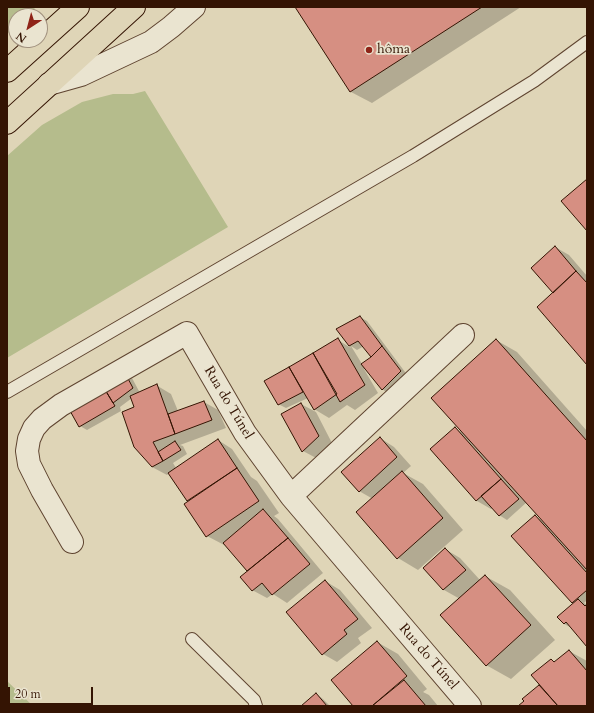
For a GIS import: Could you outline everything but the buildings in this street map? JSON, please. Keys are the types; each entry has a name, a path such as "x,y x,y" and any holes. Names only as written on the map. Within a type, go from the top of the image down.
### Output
{"main road":[{"path":"7,71 78,7"},
{"path":"7,122 134,7"}],"street":[{"path":"49,84 81,75 151,42 194,7"},
{"name":"Rua do Túnel","path":"72,542 29,464 27,451 29,439 34,428 42,419 61,405 187,333 245,433 291,496 470,706"},
{"path":"291,496 464,334"}],"lane":[{"path":"7,392 420,152 534,81 587,42"},
{"path":"192,639 254,700 256,706"}],"green space":[{"path":"7,7 36,7 8,8 7,34"},
{"path":"145,91 228,227 7,358 7,156 42,125 82,102 113,94 133,94"},
{"path":"7,681 33,706 7,706"}],"place":[{"name":"hôma","path":"369,50"}]}
